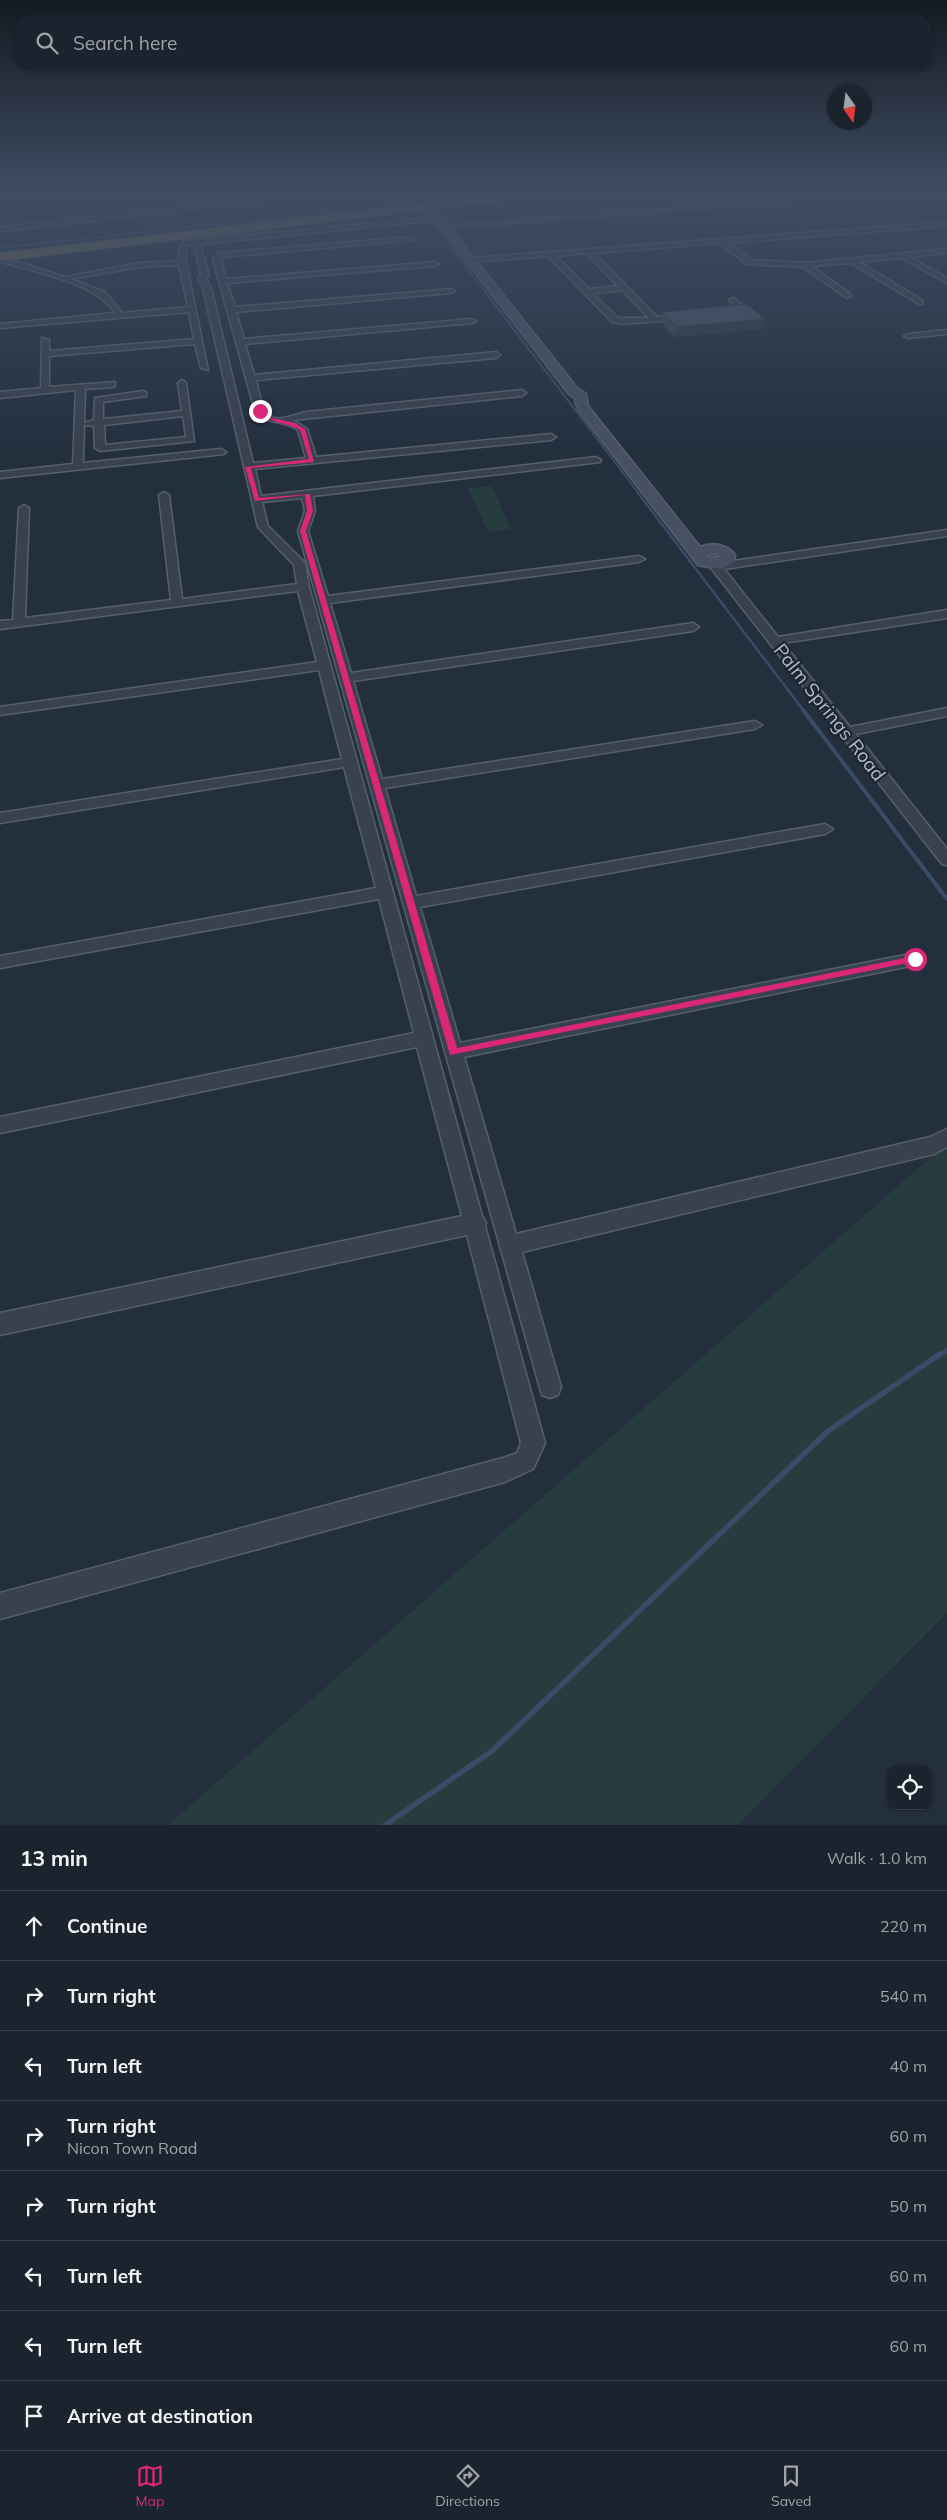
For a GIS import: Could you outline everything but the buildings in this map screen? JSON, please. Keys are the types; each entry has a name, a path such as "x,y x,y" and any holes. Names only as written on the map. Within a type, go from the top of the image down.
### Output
{"street":[{"path":"71,280 85,283 104,294 113,302 120,315"},
{"path":"185,280 205,368"},
{"path":"0,1606 505,1470 525,1461 533,1443 532,1431 303,587 292,578 289,565 292,558 289,552 263,528 208,280"},
{"path":"234,280 224,281 262,414 302,429 312,460"},
{"path":"486,280 573,391 585,400 582,406 622,458 710,559 947,533"},
{"path":"575,280 618,322 694,316"},
{"path":"616,280 655,320"},
{"path":"826,280 847,296"},
{"path":"884,280 919,302"},
{"path":"586,292 624,288"},
{"path":"232,310 451,291"},
{"path":"722,313 743,311 733,300"},
{"path":"0,326 191,309"},
{"path":"241,342 472,321"},
{"path":"908,336 947,332"},
{"path":"45,340 45,391"},
{"path":"45,354 199,341"},
{"path":"251,378 496,355"},
{"path":"143,394 100,398 98,400 100,448 191,439 182,383"},
{"path":"0,395 112,384"},
{"path":"78,465 81,387"},
{"path":"284,422 290,418 306,415 522,393"},
{"path":"81,424 186,414"},
{"path":"248,467 551,437"},
{"path":"0,475 78,465 221,452"},
{"path":"256,500 596,460"},
{"path":"307,494 310,511 303,531 550,1388"},
{"path":"164,495 177,603"},
{"path":"19,623 24,508"},
{"path":"323,600 639,559"},
{"name":"Palm Springs Road","path":"710,559 947,860"},
{"path":"0,625 303,587"},
{"path":"774,641 947,614"},
{"path":"345,678 693,627"},
{"path":"0,711 324,665"},
{"path":"846,732 947,712"},
{"path":"376,786 755,725"},
{"path":"0,818 350,762"},
{"path":"410,903 825,829"},
{"path":"0,962 386,892"},
{"path":"453,1052 915,959"},
{"path":"0,1125 425,1038"},
{"path":"509,1245 934,1145 947,1137"},
{"path":"0,1324 476,1223"}],"green space":[{"path":"492,486 511,529 488,532 468,488"},
{"path":"947,1143 947,1613 738,1825 168,1825"}],"waterway":[{"path":"476,280 639,494"},
{"path":"638,493 804,711"},
{"path":"803,710 947,899"},
{"path":"939,1356 947,1350"},
{"path":"385,1825 492,1751 828,1431 940,1354"}],"route":[{"path":"260,411 270,419 299,426 302,429 312,460 272,466 248,467 256,500 307,494 310,511 303,531 453,1052 915,959"}]}
